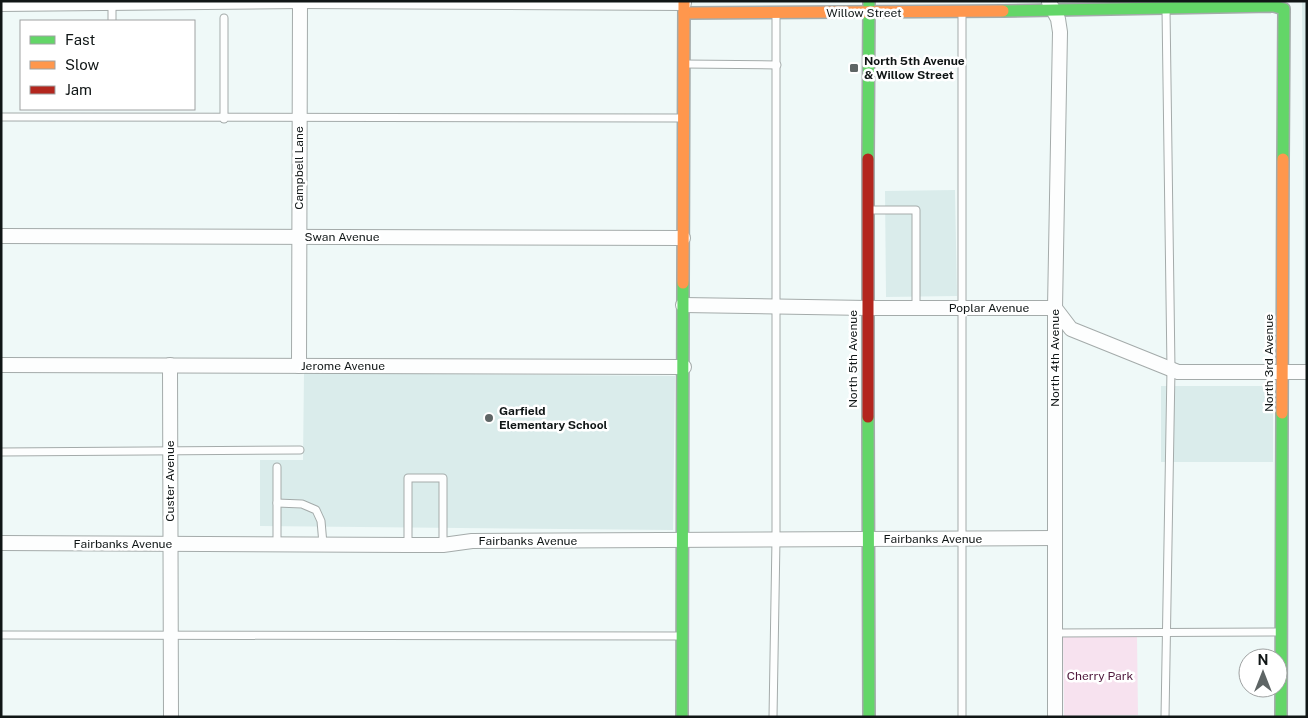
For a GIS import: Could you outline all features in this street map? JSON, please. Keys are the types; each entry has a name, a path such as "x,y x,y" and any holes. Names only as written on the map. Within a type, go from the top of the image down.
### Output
{"street":[{"name":"Campbell Lane","path":"299,366 300,1"},
{"name":"North 5th Avenue","path":"868,717 866,308 869,1"},
{"name":"Willow Street","path":"1,4 54,2 493,2 684,6 776,13 962,12 1051,6 1166,8 1274,6 1284,10"},
{"path":"682,717 684,540 684,6"},
{"name":"North 4th Avenue","path":"1051,6 1058,19 1060,32 1054,538 1055,717"},
{"name":"North 3rd Avenue","path":"1281,717 1284,10"},
{"name":"Swan Avenue","path":"1,236 683,238"},
{"name":"Poplar Avenue","path":"683,305 866,308 1056,308"},
{"path":"1056,308 1071,328 1178,372 1307,372"},
{"name":"Jerome Avenue","path":"1,365 684,367"},
{"name":"Custer Avenue","path":"170,365 171,717"},
{"name":"Fairbanks Avenue","path":"1,543 443,545 472,541 1054,538"}],"lane":[{"path":"112,3 112,20"},
{"path":"1165,717 1171,369 1166,8"},
{"path":"962,12 962,717"},
{"path":"773,717 777,307 776,13"},
{"path":"224,18 224,118"},
{"path":"684,64 777,65"},
{"path":"1,117 300,119 684,118"},
{"path":"868,210 916,210 916,308"},
{"path":"1,452 300,450"},
{"path":"277,467 277,544"},
{"path":"408,545 408,478 443,478 443,545"},
{"path":"276,502 302,504 316,510 321,521 324,544"},
{"path":"1055,633 1282,632"},
{"path":"1,635 683,636"}],"shaded area":[{"path":"1240,1 1307,1 1307,702 1302,2"},
{"path":"955,190 957,296 886,297 885,191"},
{"name":"Garfield Elementary School","path":"304,373 675,376 673,530 260,526 260,460 303,460"},
{"path":"1161,386 1273,386 1273,462 1161,462"}],"green space":[{"name":"Cherry Park","path":"1137,636 1138,715 1064,716 1063,637"}],"traffic: fast":[{"path":"868,159 869,1"},
{"path":"1003,11 1274,6 1284,9 1283,159"},
{"path":"682,717 683,283"},
{"path":"1281,717 1282,413"},
{"path":"868,417 869,717"}],"traffic: slow":[{"path":"683,283 684,1"},
{"path":"684,13 1003,11"},
{"path":"1282,413 1283,159"}],"traffic: jam":[{"path":"868,159 868,417"}],"place":[{"name":"North 5th Avenue & Willow Street","path":"854,68"},
{"name":"Garfield Elementary School","path":"489,418"}]}
